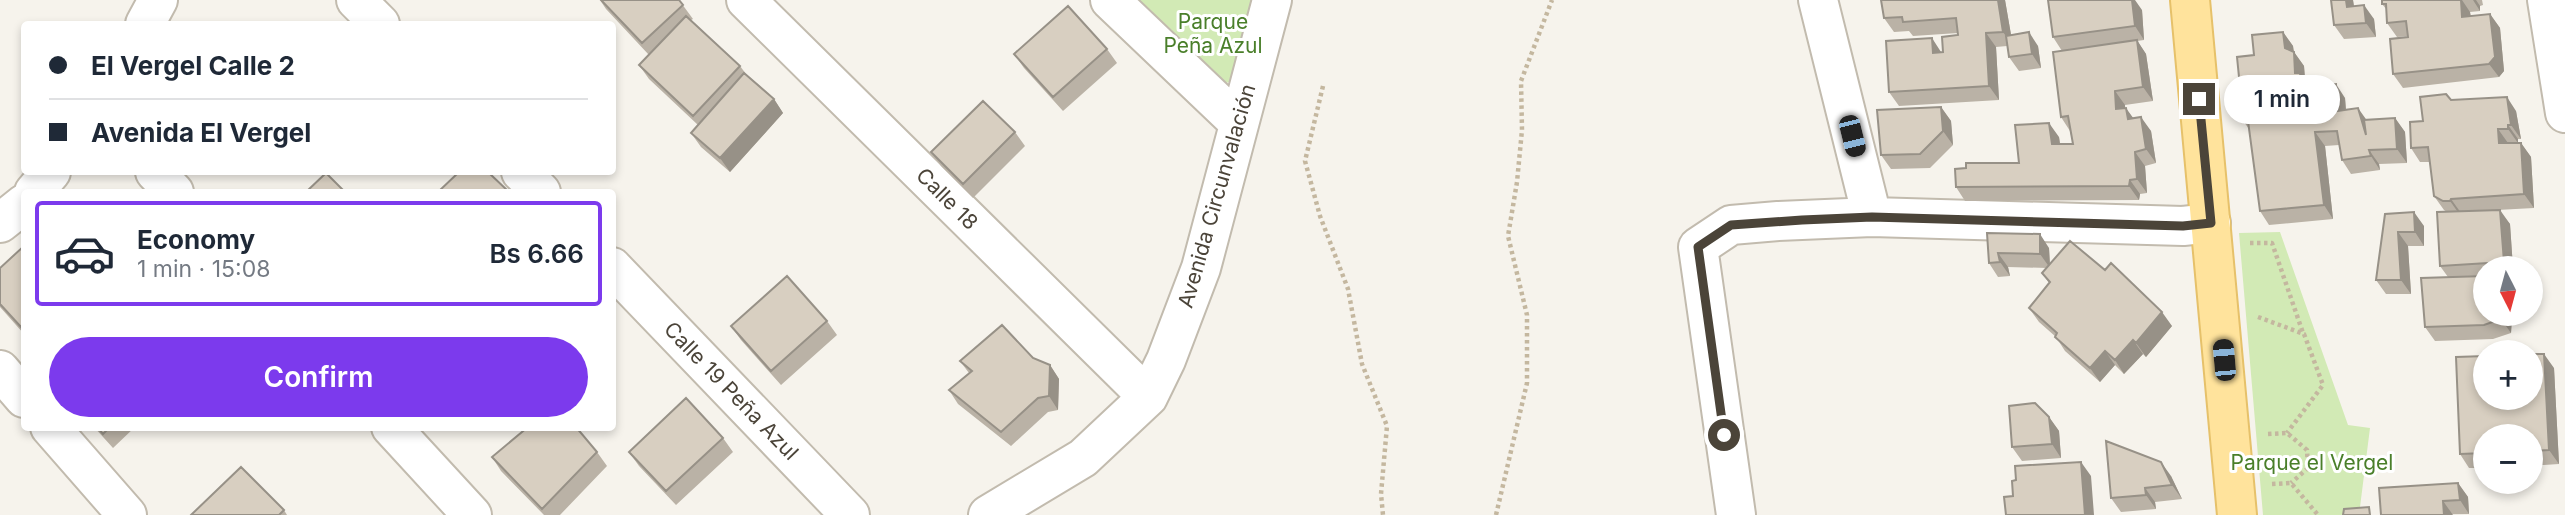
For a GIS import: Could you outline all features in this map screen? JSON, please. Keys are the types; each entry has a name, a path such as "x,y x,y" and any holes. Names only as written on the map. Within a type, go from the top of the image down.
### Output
{"main road":[{"path":"2190,0 2237,515"}],"street":[{"path":"147,21 158,0"},
{"path":"356,0 377,21"},
{"name":"Calle 18","path":"746,0 1148,397"},
{"path":"1110,0 1238,122"},
{"name":"Avenida Circunvalación","path":"988,515 1083,458 1148,397 1166,360 1200,268 1272,0"},
{"path":"1818,0 1872,217"},
{"path":"2547,0 2565,113"},
{"path":"37,189 48,175"},
{"path":"158,175 171,189"},
{"path":"524,175 538,189"},
{"path":"0,223 21,206"},
{"path":"1736,515 1698,247 1731,225 1872,217 2183,226 2211,223"},
{"name":"Calle 19 Peña Azul","path":"616,271 850,515"},
{"path":"0,370 21,394"},
{"path":"54,431 127,515"},
{"path":"395,431 472,515"}],"path":[{"path":"1496,515 1527,383 1527,315 1508,236 1522,130 1521,81 1552,0"},
{"path":"1323,86 1306,161 1320,216 1348,289 1362,363 1387,426 1381,494 1383,515"},
{"path":"2247,243 2272,243 2323,386 2287,433"},
{"path":"2254,316 2304,334"},
{"path":"2263,435 2287,433 2307,450 2308,468 2291,483 2268,484"},
{"path":"2291,483 2318,515"}],"green space":[{"name":"Parque Peña Azul","path":"1139,0 1259,0 1236,79 1224,84 1207,77"},
{"name":"Parque el Vergel","path":"2280,232 2348,425 2370,428 2359,515 2263,515 2239,233"}],"building":[{"path":"601,0 679,0 683,5 642,43"},
{"path":"1881,0 1998,0 2003,32 1986,33 1989,86 1889,92 1886,41 1932,38 1933,53 1943,52 1942,37 1958,35 1956,18 1903,22 1902,17 1884,18"},
{"path":"2048,0 2132,0 2135,26 2053,37"},
{"path":"2331,0 2346,0 2347,7 2364,5 2366,23 2334,25"},
{"path":"2382,0 2461,0 2462,17 2490,14 2495,57 2489,64 2393,74 2390,39 2408,37 2406,21 2387,23 2386,4 2382,4"},
{"path":"1068,6 1107,49 1053,97 1014,54"},
{"path":"686,16 740,66 693,116 639,65"},
{"path":"2029,32 2032,54 2009,57 2006,36"},
{"path":"2283,32 2285,48 2294,52 2295,73 2300,73 2302,87 2336,84 2337,111 2358,108 2366,135 2364,120 2395,118 2397,149 2369,150 2371,156 2342,160 2337,131 2315,132 2324,205 2260,211 2248,121 2244,122 2242,99 2247,98 2245,86 2240,87 2237,57 2254,55 2252,35"},
{"path":"2137,40 2143,87 2115,91 2116,109 2126,108 2128,119 2141,117 2146,149 2135,152 2137,179 2130,180 2129,186 1956,187 1955,169 1966,168 1966,163 2019,163 2015,125 2049,123 2052,144 2073,144 2068,116 2061,117 2053,52"},
{"path":"744,73 774,99 720,158 691,133"},
{"path":"2446,94 2451,100 2507,97 2511,125 2508,125 2508,129 2498,129 2499,143 2521,143 2524,194 2450,201 2434,196 2428,147 2411,148 2410,122 2423,121 2420,97"},
{"path":"983,101 1015,132 963,184 931,152"},
{"path":"1941,107 1943,131 1920,154 1881,155 1877,110"},
{"path":"324,175 328,175 342,189 309,189"},
{"path":"456,175 491,175 506,189 441,189"},
{"path":"2500,210 2504,256 2473,256 2473,264 2440,266 2437,212"},
{"path":"2414,212 2415,232 2398,232 2401,280 2376,280 2385,214"},
{"path":"1987,233 2040,234 2040,254 1998,253 2000,262 1989,263"},
{"path":"2070,241 2105,270 2111,263 2162,312 2136,343 2133,340 2115,360 2105,351 2090,368 2055,337 2057,333 2029,308 2050,282 2042,273"},
{"path":"21,249 21,327 0,304 0,268"},
{"path":"787,276 827,321 771,371 731,326"},
{"path":"2473,276 2473,325 2425,327 2421,278"},
{"path":"1002,325 1033,358 1050,365 1049,396 1038,398 1001,432 949,390 972,371 960,361"},
{"path":"2544,354 2549,450 2543,450 2543,424 2473,424 2473,453 2460,454 2456,357 2473,356 2473,410 2543,410"},
{"path":"686,398 723,438 666,491 629,452"},
{"path":"2035,403 2049,417 2052,444 2012,447 2009,406"},
{"path":"523,431 579,431 597,452 542,509 492,457"},
{"path":"2106,441 2161,462 2172,485 2145,488 2146,495 2111,498"},
{"path":"2081,462 2085,515 2006,515 2004,497 2013,496 2015,466"},
{"path":"241,467 284,510 279,515 191,515"},
{"path":"2458,483 2460,500 2443,501 2444,515 2381,515 2379,488"},
{"path":"2369,507 2370,515 2343,515 2344,509"}],"route":[{"path":"1724,435 1698,247 1731,225 1778,221 1872,217 2183,226 2211,223 2199,99"}]}
